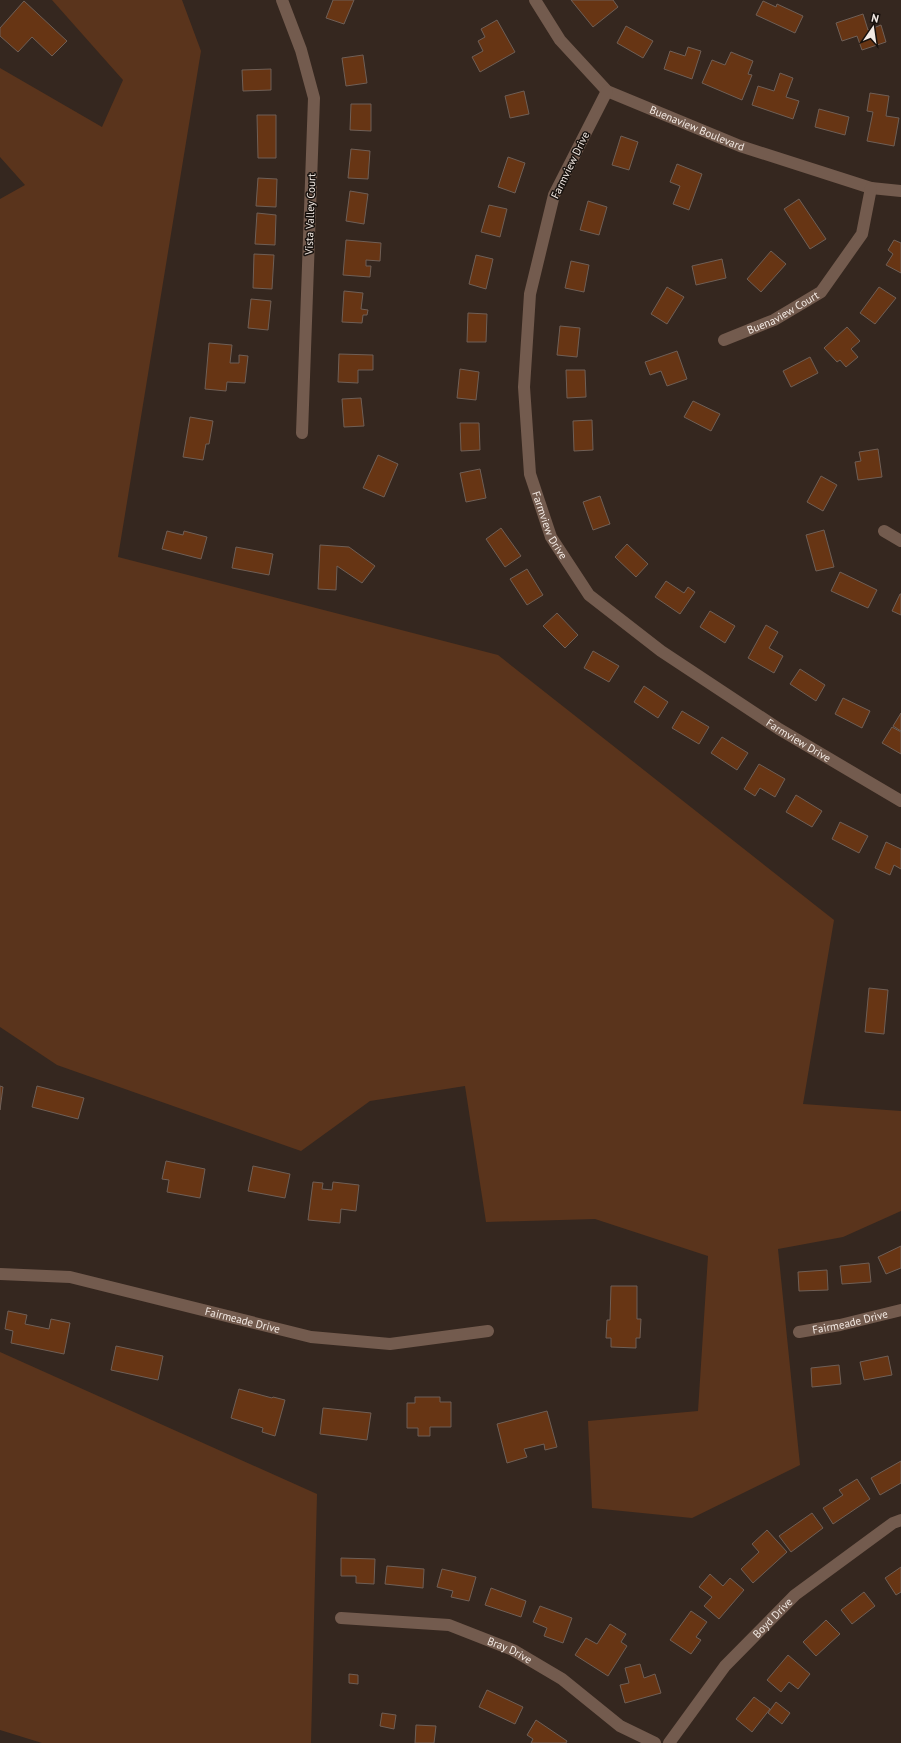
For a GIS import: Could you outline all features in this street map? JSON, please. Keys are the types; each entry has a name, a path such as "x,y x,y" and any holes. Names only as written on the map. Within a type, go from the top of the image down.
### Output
{"street":[{"name":"Vista Valley Court","path":"282,0 302,50 314,98 302,433"},
{"name":"Buenaview Boulevard","path":"535,0 560,40 607,91 740,146 871,188 901,191"},
{"name":"Farmview Drive","path":"607,91 554,194 530,294 524,387 530,474 551,537 589,595 661,651 779,729 901,800"},
{"name":"Buenaview Court","path":"724,340 774,320 821,292 862,234 871,188"},
{"path":"884,531 901,541"},
{"name":"Fairmeade Drive","path":"0,1274 70,1277 311,1337 390,1344 488,1331"},
{"name":"Fairmeade Drive","path":"799,1332 840,1325 901,1310"},
{"name":"Boyd Drive","path":"669,1743 725,1666 795,1594 894,1523 901,1520"},
{"name":"Bray Drive","path":"341,1618 449,1625 513,1650 562,1679 620,1726 655,1743"}],"shaded area":[{"path":"52,0 182,0 201,51 118,557 498,655 834,920 803,1104 901,1111 901,1211 843,1237 778,1249 800,1465 692,1518 592,1508 588,1421 698,1411 708,1256 595,1219 486,1222 465,1086 370,1101 301,1151 57,1065 0,1027 0,199 25,185 0,157 0,68 102,127 123,80"},
{"path":"0,1352 317,1494 311,1743 42,1743 0,1730"}],"building":[{"path":"333,0 354,0 344,24 326,18"},
{"path":"571,0 613,0 618,7 593,27"},
{"path":"24,1 67,41 52,56 32,37 18,52 0,36 0,28"},
{"path":"763,1 776,7 777,4 803,16 795,33 756,15"},
{"path":"863,14 868,30 881,25 886,42 862,50 857,36 842,41 836,23"},
{"path":"497,20 515,52 480,72 472,57 483,51 478,41 485,37 481,29"},
{"path":"626,26 653,41 643,58 617,43"},
{"path":"688,47 701,51 692,79 664,69 670,51 685,56"},
{"path":"731,52 753,61 748,74 752,75 742,100 702,83 712,60 725,65"},
{"path":"363,55 367,83 346,86 342,58"},
{"path":"271,69 271,90 243,91 242,70"},
{"path":"780,73 793,78 786,97 799,101 793,119 752,105 758,86 774,91"},
{"path":"524,91 529,114 510,118 505,96"},
{"path":"870,93 889,96 886,116 899,118 894,146 867,141 873,112 867,111"},
{"path":"351,104 371,104 371,131 350,130"},
{"path":"819,109 849,117 845,135 815,127"},
{"path":"257,115 276,115 276,158 258,158"},
{"path":"621,136 638,142 629,170 612,165"},
{"path":"351,149 370,151 368,179 348,178"},
{"path":"508,157 525,163 515,193 498,187"},
{"path":"677,164 702,174 689,210 673,204 680,186 670,182"},
{"path":"258,178 277,179 276,207 256,206"},
{"path":"350,191 368,194 364,224 346,221"},
{"path":"799,199 826,239 810,249 784,209"},
{"path":"588,201 607,207 599,235 580,230"},
{"path":"489,205 507,209 500,237 481,232"},
{"path":"257,213 276,215 275,245 255,244"},
{"path":"346,240 381,243 380,261 366,260 366,266 371,266 370,277 343,275"},
{"path":"894,240 901,243 901,273 886,265 893,254 888,250"},
{"path":"771,251 786,264 761,292 747,279"},
{"path":"254,254 274,255 272,289 253,288"},
{"path":"476,255 493,259 486,289 469,284"},
{"path":"722,259 726,278 696,285 692,266"},
{"path":"571,261 589,265 584,292 565,288"},
{"path":"667,287 684,297 667,324 651,314"},
{"path":"879,287 896,298 875,324 860,313"},
{"path":"344,291 363,293 361,309 368,310 367,315 363,315 362,323 342,322"},
{"path":"251,299 271,301 268,330 248,328"},
{"path":"468,313 487,314 486,342 467,342"},
{"path":"560,326 580,328 577,357 557,355"},
{"path":"847,327 860,341 851,349 858,357 846,367 840,360 837,362 824,348"},
{"path":"209,343 232,345 230,363 239,363 239,355 248,356 245,383 227,382 226,391 205,389"},
{"path":"677,351 687,379 667,386 661,371 650,375 645,362"},
{"path":"339,354 373,355 373,370 358,370 358,383 338,382"},
{"path":"810,357 818,373 791,387 783,371"},
{"path":"460,369 479,372 476,400 457,398"},
{"path":"566,370 585,370 586,397 567,398"},
{"path":"361,398 364,426 344,427 342,399"},
{"path":"693,401 720,414 711,431 684,417"},
{"path":"190,417 213,421 209,444 206,444 203,460 183,457"},
{"path":"592,420 593,450 574,451 573,421"},
{"path":"460,423 479,423 480,450 461,451"},
{"path":"878,449 882,477 858,480 855,462 861,461 859,452"},
{"path":"378,455 398,464 384,497 363,488"},
{"path":"480,469 486,498 466,502 460,473"},
{"path":"821,476 837,485 823,511 807,502"},
{"path":"600,496 610,524 593,530 583,502"},
{"path":"501,528 521,556 505,567 486,539"},
{"path":"824,530 834,567 816,571 806,535"},
{"path":"167,531 183,535 184,531 207,537 201,559 162,549"},
{"path":"627,544 648,564 636,577 615,557"},
{"path":"320,545 349,547 375,566 362,583 337,566 336,590 318,589"},
{"path":"236,547 273,554 269,575 232,568"},
{"path":"527,569 543,595 527,605 510,579"},
{"path":"840,572 877,590 868,608 831,591"},
{"path":"666,581 684,593 688,587 695,592 680,614 655,597"},
{"path":"901,594 901,615 892,611"},
{"path":"710,611 735,626 725,643 700,627"},
{"path":"557,613 578,635 565,648 543,626"},
{"path":"766,625 778,632 769,648 783,656 774,673 748,658"},
{"path":"593,651 619,666 609,682 584,668"},
{"path":"800,669 825,685 816,701 790,684"},
{"path":"644,686 668,702 658,718 634,702"},
{"path":"843,698 870,711 862,728 835,714"},
{"path":"682,711 709,727 699,744 672,728"},
{"path":"901,713 901,731 893,726"},
{"path":"892,727 901,732 901,754 882,743"},
{"path":"722,737 748,753 737,770 711,753"},
{"path":"759,764 785,779 775,797 760,788 755,796 744,789"},
{"path":"796,795 822,811 812,827 786,812"},
{"path":"840,822 868,836 859,853 832,839"},
{"path":"886,842 901,849 901,869 894,865 890,875 875,868"},
{"path":"869,988 888,990 884,1034 865,1032"},
{"path":"0,1086 3,1087 0,1110"},
{"path":"37,1086 84,1098 78,1119 32,1107"},
{"path":"166,1161 205,1169 200,1198 167,1192 169,1180 162,1179"},
{"path":"253,1166 290,1174 285,1198 248,1191"},
{"path":"313,1182 323,1183 322,1189 332,1190 333,1182 359,1185 356,1211 341,1209 340,1223 308,1220"},
{"path":"901,1246 901,1268 886,1274 878,1257"},
{"path":"869,1263 871,1282 842,1284 840,1266"},
{"path":"827,1270 828,1290 799,1291 798,1272"},
{"path":"611,1286 637,1286 637,1319 641,1319 640,1338 636,1338 636,1348 611,1347 611,1338 606,1338 607,1320 610,1320"},
{"path":"8,1311 27,1315 25,1324 49,1329 51,1319 70,1323 64,1354 11,1343 13,1331 5,1329"},
{"path":"116,1346 163,1356 158,1380 111,1370"},
{"path":"888,1356 892,1375 864,1380 860,1362"},
{"path":"839,1365 841,1384 812,1387 811,1368"},
{"path":"239,1389 285,1400 275,1436 262,1432 263,1428 231,1418"},
{"path":"415,1397 440,1397 440,1402 451,1402 451,1427 430,1427 430,1436 418,1436 418,1428 407,1428 407,1403 415,1403"},
{"path":"323,1408 371,1413 367,1440 320,1434"},
{"path":"547,1411 557,1447 545,1450 544,1444 524,1449 527,1457 507,1463 497,1424"},
{"path":"901,1461 901,1483 880,1495 871,1478"},
{"path":"857,1479 870,1499 833,1524 823,1508 843,1495 839,1490"},
{"path":"812,1513 823,1528 791,1552 779,1536"},
{"path":"767,1530 787,1552 753,1583 741,1569 759,1552 752,1544"},
{"path":"341,1558 375,1559 374,1584 356,1583 356,1576 341,1576"},
{"path":"387,1566 424,1569 423,1588 385,1584"},
{"path":"901,1567 901,1592 896,1595 885,1578"},
{"path":"442,1569 476,1577 469,1601 451,1597 453,1591 437,1587"},
{"path":"710,1574 723,1586 730,1578 744,1590 719,1619 704,1606 712,1597 699,1587"},
{"path":"491,1588 526,1601 521,1617 485,1605"},
{"path":"864,1592 875,1606 852,1624 841,1610"},
{"path":"540,1606 572,1618 563,1643 544,1636 547,1628 533,1622"},
{"path":"691,1611 707,1622 696,1637 701,1640 691,1654 670,1640"},
{"path":"826,1620 840,1634 816,1656 803,1642"},
{"path":"610,1624 626,1634 621,1642 627,1646 608,1676 575,1655 586,1638 597,1644"},
{"path":"788,1655 810,1674 798,1689 789,1682 781,1692 767,1680"},
{"path":"640,1664 644,1678 655,1674 661,1693 625,1703 620,1685 629,1683 625,1668"},
{"path":"349,1674 358,1675 358,1684 349,1683"},
{"path":"487,1690 523,1707 515,1724 479,1707"},
{"path":"754,1697 770,1709 752,1732 736,1719"},
{"path":"776,1702 790,1713 782,1724 768,1713"},
{"path":"382,1713 396,1715 394,1729 380,1726"},
{"path":"536,1720 567,1741 566,1743 531,1743 533,1739 527,1735"},
{"path":"416,1725 436,1726 434,1743 415,1743"}]}
